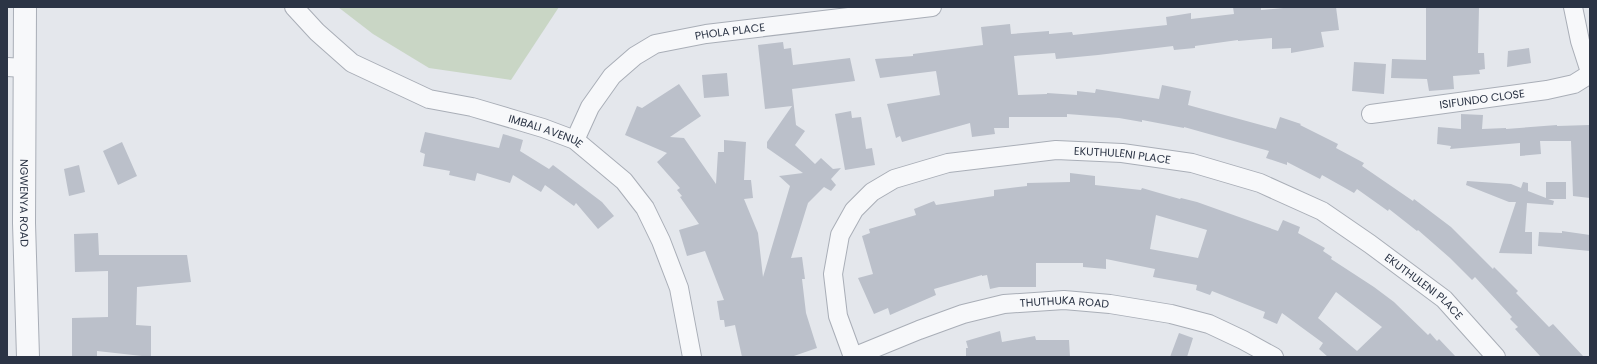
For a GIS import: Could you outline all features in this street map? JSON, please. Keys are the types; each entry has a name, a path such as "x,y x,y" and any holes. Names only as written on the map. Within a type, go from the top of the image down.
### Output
{"street":[{"name":"NGWENYA ROAD","path":"25,7 16,67 24,223 28,357"},
{"name":"IMBALI AVENUE","path":"294,7 317,32 352,63 429,98 472,107 543,128 575,140 624,181 645,208 661,241 679,288 692,357"},
{"name":"PHOLA PLACE","path":"575,140 590,107 612,76 635,56 656,44 706,34 842,13 932,7"},
{"path":"1573,7 1580,42 1590,73"},
{"name":"ISIFUNDO CLOSE","path":"1371,114 1547,90 1574,84 1590,73"},
{"name":"EKUTHULENI PLACE","path":"853,357 838,316 834,274 840,235 854,210 872,192 894,179 948,163 1056,150 1122,153 1192,163 1260,183 1322,211 1370,244 1444,299 1496,357"},
{"name":"THUTHUKA ROAD","path":"853,357 963,314 1004,304 1064,300 1110,304 1171,314 1209,324 1274,357"}],"green space":[{"path":"338,7 559,7 511,80 429,68 373,34"}],"building":[{"path":"1233,7 1261,7 1261,10 1294,7 1336,7 1339,30 1321,32 1324,47 1291,53 1291,48 1272,49 1272,38 1238,40 1195,46 1195,48 1174,50 1173,46 1056,59 1055,53 1014,56 1018,95 1047,93 1077,95 1077,91 1095,93 1096,89 1159,99 1162,85 1191,91 1188,105 1276,129 1280,117 1301,124 1300,125 1338,144 1336,148 1364,163 1362,166 1413,201 1414,199 1451,227 1493,269 1494,267 1518,291 1516,293 1549,327 1553,324 1584,357 1541,357 1515,329 1518,327 1510,319 1512,317 1475,277 1472,280 1418,230 1417,231 1389,209 1388,211 1357,189 1354,193 1322,175 1320,179 1287,162 1287,165 1266,158 1269,151 1184,127 1142,120 1142,122 1119,118 1067,114 1067,117 1009,117 1009,128 994,128 995,134 972,137 970,123 902,142 900,136 896,138 887,104 940,95 936,71 880,78 875,59 913,56 913,54 983,45 981,27 1010,24 1011,34 1049,31 1049,34 1072,32 1073,35 1167,25 1166,17 1191,13 1191,19 1234,14"},
{"path":"1426,7 1479,7 1478,53 1484,53 1485,69 1479,70 1480,74 1453,76 1454,89 1429,91 1427,79 1391,78 1392,59 1426,60"},
{"path":"783,42 784,49 791,48 793,65 850,58 855,81 792,89 796,125 805,131 795,145 815,164 821,158 833,169 841,168 831,179 836,185 831,191 824,187 808,203 791,258 802,257 805,279 802,279 806,313 817,348 791,357 742,357 735,325 725,327 724,320 720,320 717,301 724,300 705,251 687,256 679,230 699,224 680,197 682,196 677,190 680,188 657,162 667,153 625,135 637,106 642,108 679,84 701,116 670,137 684,138 716,184 718,152 724,152 724,140 746,142 744,180 751,180 753,198 744,199 758,233 763,277 790,186 779,176 803,173 767,148 767,142 792,106 765,109 758,45"},
{"path":"1529,48 1531,63 1507,67 1508,51"},
{"path":"1354,62 1386,64 1384,94 1352,91"},
{"path":"727,73 729,96 704,98 702,75"},
{"path":"851,111 852,118 861,117 866,149 872,148 875,165 845,170 835,114"},
{"path":"1461,114 1483,115 1482,129 1589,125 1590,198 1573,196 1571,141 1540,141 1541,154 1520,156 1520,143 1450,149 1451,146 1437,144 1438,127 1461,129"},
{"path":"425,132 499,148 503,134 523,140 520,151 549,169 553,165 602,202 614,216 598,229 576,203 574,206 545,185 541,192 513,175 510,183 477,173 475,181 449,175 450,171 423,166 425,154 420,152"},
{"path":"122,142 137,176 118,185 103,151"},
{"path":"79,165 85,192 69,196 64,169"},
{"path":"1070,173 1095,176 1095,185 1141,190 1142,188 1180,199 1197,202 1278,231 1283,220 1300,227 1298,233 1325,248 1323,251 1332,257 1331,259 1394,302 1428,335 1430,333 1437,341 1439,339 1456,357 1328,357 1319,349 1323,343 1282,313 1277,324 1263,318 1265,312 1212,291 1210,295 1196,290 1197,285 1153,277 1155,269 1106,259 1106,269 1083,267 1083,263 1036,263 1036,287 999,287 990,289 987,275 982,275 934,289 936,295 890,315 888,308 874,314 858,278 873,274 862,236 870,233 869,229 916,215 914,209 934,201 936,205 994,196 994,190 1027,186 1027,183 1070,182","holes":["1156,215 1207,230 1198,258 1150,249","1336,292 1382,327 1357,351 1318,318"]},
{"path":"1467,181 1511,184 1521,188 1523,182 1528,183 1528,191 1546,198 1546,182 1566,182 1566,199 1548,199 1554,201 1553,205 1527,203 1525,232 1532,232 1532,254 1499,253 1516,202 1509,202 1466,185"},
{"path":"1562,231 1590,235 1590,251 1538,246 1539,232 1562,233"},
{"path":"98,233 99,255 187,255 191,282 137,287 136,325 151,326 151,357 97,351 97,356 72,356 72,318 108,317 108,271 75,272 74,234"},
{"path":"1000,331 1002,342 1035,336 1036,340 1069,340 1070,357 966,357 966,348 968,348 966,341"},
{"path":"1179,333 1193,338 1187,357 1170,357"}]}
